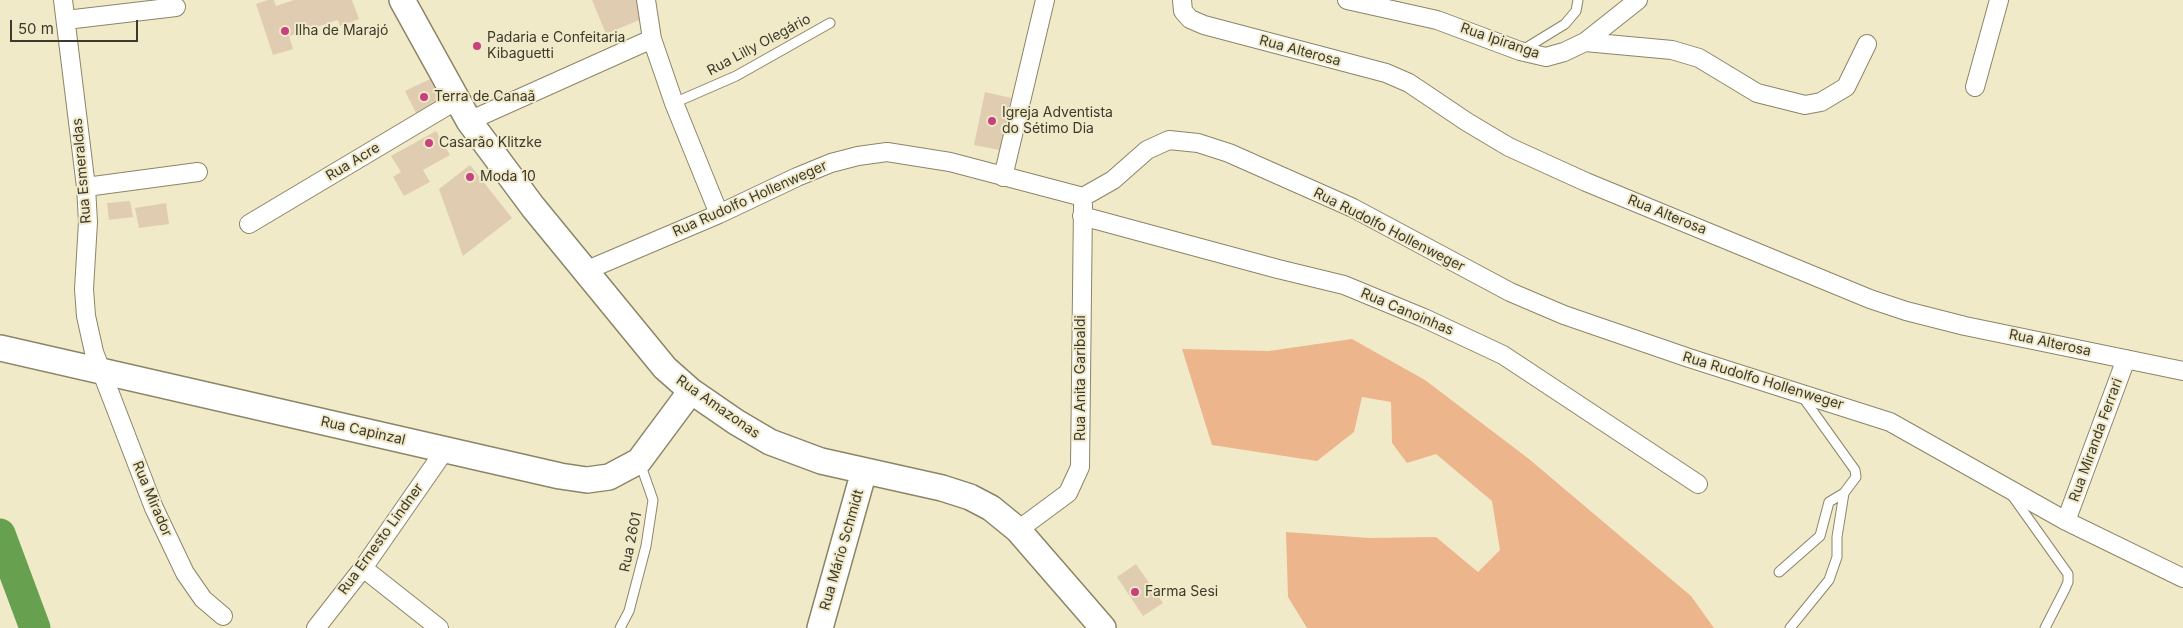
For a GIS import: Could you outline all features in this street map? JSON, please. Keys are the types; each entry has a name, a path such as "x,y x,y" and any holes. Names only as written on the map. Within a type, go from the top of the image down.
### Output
{"main road":[{"name":"Rua Amazonas","path":"402,0 463,110 533,207 665,368 691,391 736,422 770,442 821,461 942,488 970,497 991,508 1018,530 1104,628"},
{"name":"Rua Capinzal","path":"0,348 560,476 587,480 609,478 639,461 691,391"},
{"name":"Rua Mário Schmidt","path":"820,628 864,471"}],"street":[{"name":"Rua Esmeraldas","path":"63,0 86,187 88,222 84,289 86,316 94,352 101,370"},
{"path":"646,0 652,39 674,102 719,214"},
{"path":"1003,177 1044,0"},
{"name":"Rua Alterosa","path":"1182,0 1183,11 1190,19 1204,25 1386,74 1409,83 1509,147 1586,182 1870,299 1906,311 1965,326 2183,371"},
{"name":"Rua Ipiranga","path":"1347,0 1437,20 1520,51 1546,57 1564,52 1585,42 1638,0"},
{"path":"1975,87 1999,0"},
{"path":"66,20 176,7"},
{"name":"Rua Acre","path":"249,224 463,110 652,39"},
{"path":"1585,42 1672,50 1699,58 1758,93 1805,105 1821,102 1846,87 1867,44"},
{"name":"Rua Rudolfo Hollenweger","path":"585,271 719,214 797,177 831,163 858,156 888,152 950,162 1083,197 1113,180 1147,150 1169,140 1198,143 1229,153 1353,208 1510,292 1564,315 1689,358 1799,391 1890,422 2066,521 2183,578"},
{"path":"86,187 198,172"},
{"name":"Rua Anita Garibaldi","path":"1018,530 1068,493 1080,467 1083,197"},
{"name":"Rua Canoinhas","path":"1082,216 1344,285 1424,318 1503,355 1698,484"},
{"name":"Rua Miranda Ferrari","path":"2066,521 2126,359"},
{"name":"Rua Mirador","path":"101,370 154,508 185,573 203,599 223,616"},
{"name":"Rua Ernesto Lindner","path":"316,628 362,568 445,450"},
{"path":"362,568 439,628"}],"lane":[{"path":"1520,51 1565,24 1576,11 1578,0"},
{"name":"Rua Lilly Olegário","path":"674,102 736,76 830,23"},
{"path":"1779,572 1820,536 1829,502 1844,493 1856,478 1855,470 1799,391"},
{"name":"Rua 2601","path":"620,628 629,611 646,546 653,500 639,461"},
{"path":"2007,488 2068,574 2066,589 2045,628"},
{"path":"1790,628 1829,580 1837,557 1837,538 1844,493"}],"shaded area":[{"path":"1352,339 1425,380 1529,459 1691,596 1714,628 1307,628 1288,597 1286,532 1369,538 1436,537 1478,572 1500,550 1492,501 1436,454 1407,463 1392,443 1391,402 1362,397 1354,432 1317,461 1212,445 1182,349 1269,351"}],"building":[{"name":"Ilha de Marajó","path":"274,0 276,6 294,0 352,0 359,19 340,26 338,20 289,36 293,49 273,55 256,4"},
{"path":"592,0 636,0 644,18 606,34"},
{"name":"Terra de Canaã","path":"430,79 442,103 417,115 405,91"},
{"name":"Igreja Adventista do Sétimo Dia","path":"985,92 1011,98 1000,150 974,145"},
{"name":"Casarão Klitzke","path":"436,131 450,155 423,170 430,182 404,196 393,177 401,172 391,156"},
{"path":"470,165 512,218 463,256 439,189"},
{"path":"130,201 133,217 109,220 107,203"},
{"path":"166,203 169,224 139,228 135,208"},
{"path":"1136,564 1163,603 1143,616 1117,577"}],"waterway":[{"path":"0,534 35,628"}],"place":[{"name":"Ilha de Marajó","path":"285,31"},
{"name":"Padaria e Confeitaria Kibaguetti","path":"477,46"},
{"name":"Terra de Canaã","path":"424,97"},
{"name":"Igreja Adventista do Sétimo Dia","path":"992,121"},
{"name":"Casarão Klitzke","path":"429,143"},
{"name":"Moda 10","path":"470,177"},
{"name":"Farma Sesi","path":"1135,592"}]}
